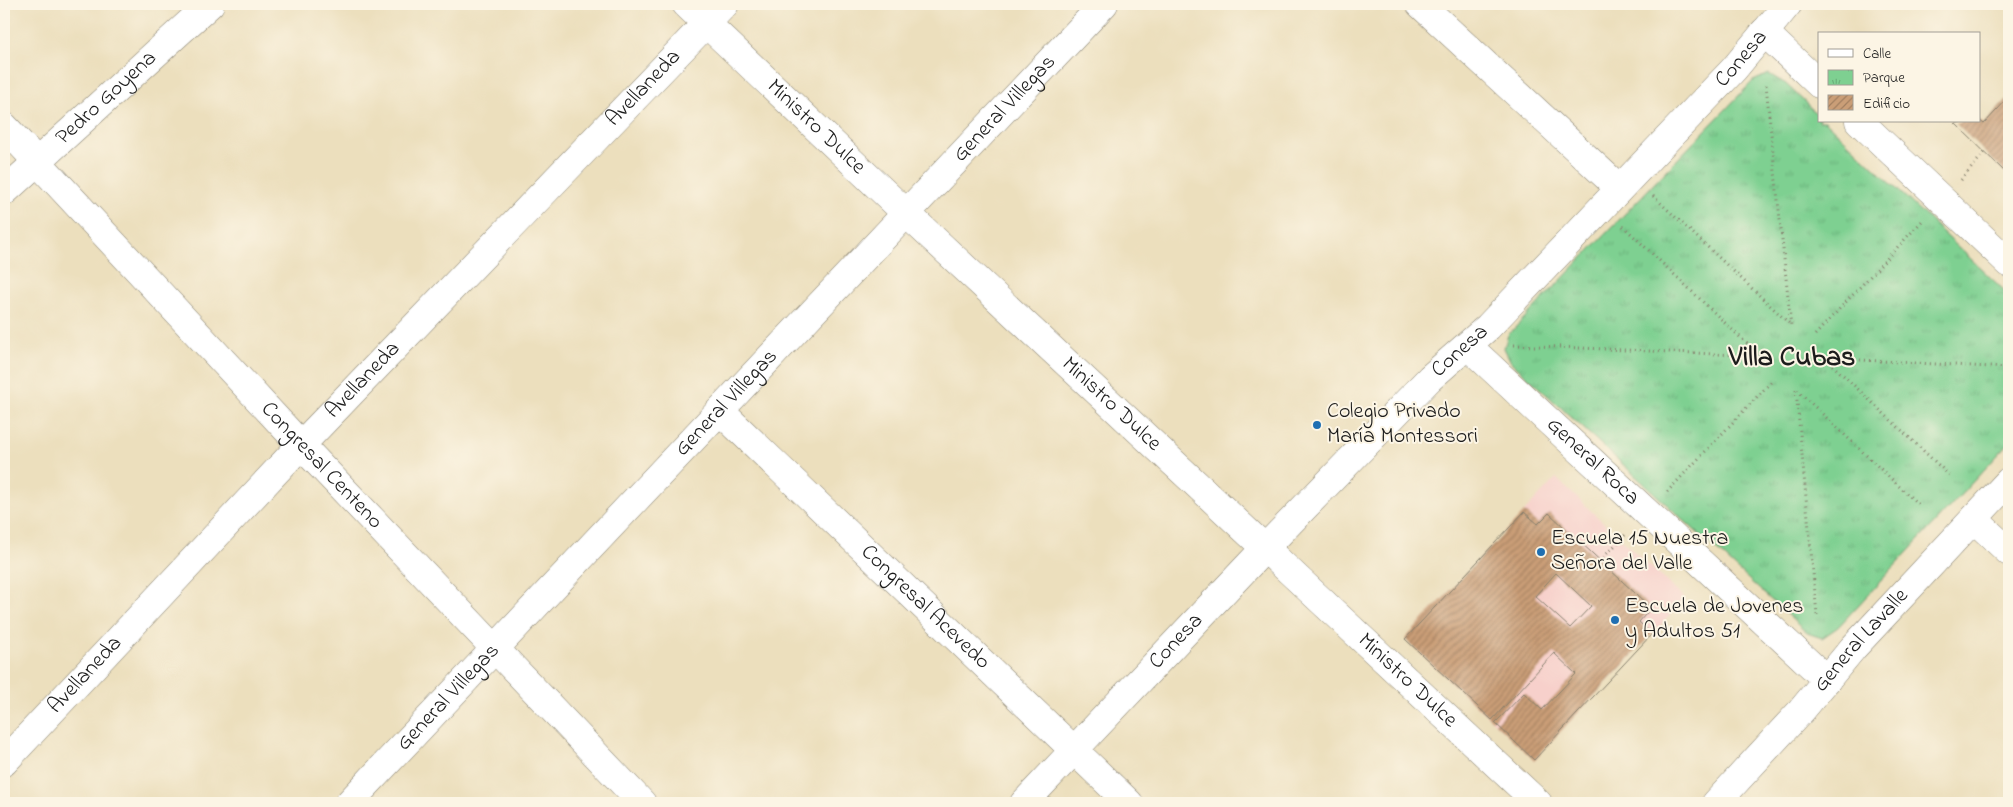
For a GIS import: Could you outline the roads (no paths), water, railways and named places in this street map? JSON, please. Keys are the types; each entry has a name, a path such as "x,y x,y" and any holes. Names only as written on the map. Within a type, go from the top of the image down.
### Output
{"street":[{"name":"Pedro Goyena","path":"4,192 210,4"},
{"name":"Ministro Dulce","path":"686,4 907,214 1266,547 1538,803"},
{"name":"Avellaneda","path":"4,762 301,445 725,4"},
{"name":"General Villegas","path":"349,803 1104,4"},
{"path":"1420,4 1619,188"},
{"name":"Conesa","path":"1024,803 1266,547 1430,378 1468,346 1734,68 1788,4"},
{"path":"1764,32 1818,83"},
{"path":"1860,122 2009,263"},
{"name":"Congresal Centeno","path":"4,126 301,445 642,803"},
{"name":"General Roca","path":"1468,346 1827,680"},
{"name":"Congresal Acevedo","path":"720,412 1073,752 1129,803"},
{"name":"General Lavalle","path":"1716,803 1801,711 1853,648 2009,481"},
{"path":"1974,519 2009,552"}],"place":[{"name":"Colegio Privado María Montessori","path":"1317,425"},
{"name":"Escuela 15 Nuestra Señora del Valle","path":"1541,552"},
{"name":"Escuela de Jovenes y Adultos 51","path":"1615,620"}],"district":[{"name":"Villa Cubas","path":"1792,358"}]}
